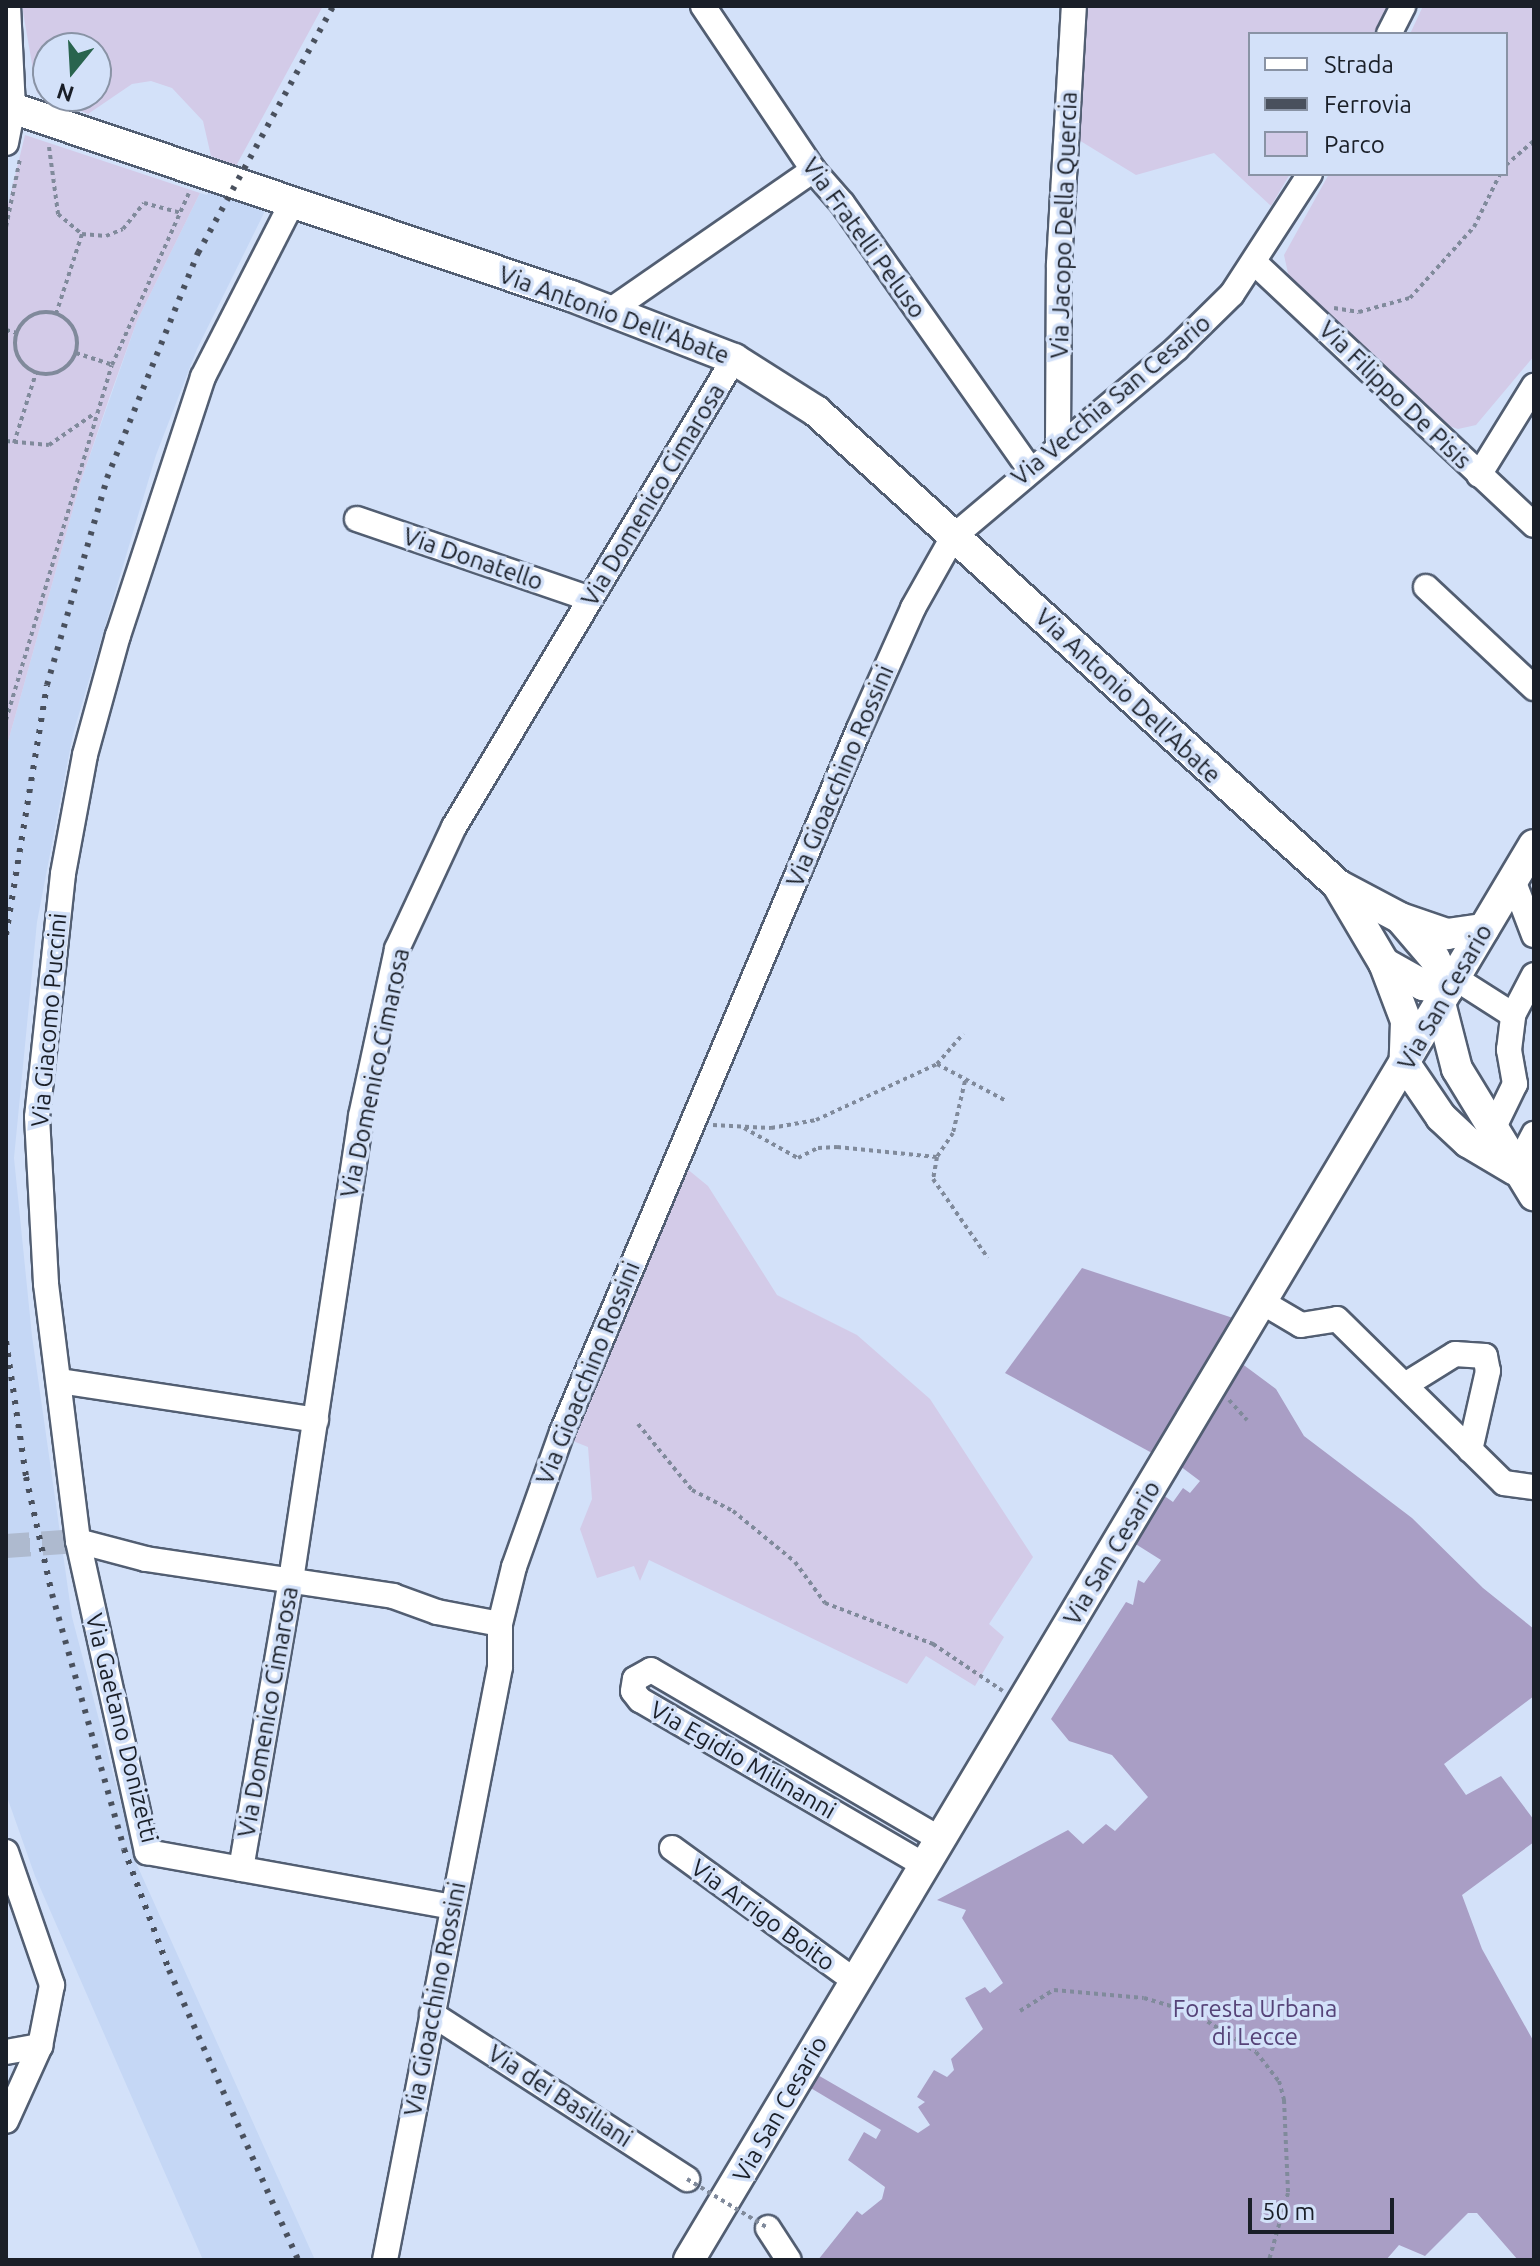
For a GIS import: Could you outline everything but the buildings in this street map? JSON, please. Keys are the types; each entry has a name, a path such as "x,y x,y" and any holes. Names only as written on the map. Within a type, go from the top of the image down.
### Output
{"main road":[{"name":"Via Antonio Dell'Abate","path":"9,107 611,310 734,359 816,411 1338,885 1400,918 1447,934 1484,929"},
{"name":"Via San Cesario","path":"689,2260 1534,845"},
{"name":"Via Antonio Dell'Abate","path":"1338,885 1384,963 1406,1021 1405,1064"},
{"name":"Via Antonio Dell'Abate","path":"1400,918 1435,959 1448,990 1457,1069 1494,1127 1515,1170"},
{"path":"1384,963 1423,985 1448,990"},
{"path":"1457,1069 1429,1059 1405,1064 1441,1117 1468,1142 1515,1170 1534,1195"}],"street":[{"path":"8,6 9,107 15,146"},
{"name":"Via Fratelli Peluso","path":"703,6 813,170 842,203 1029,468"},
{"name":"Via Jacopo Della Quercia","path":"1058,445 1059,264 1074,6"},
{"path":"1390,32 1403,6"},
{"path":"611,310 813,170"},
{"name":"Via Vecchia San Cesario","path":"953,537 1029,468 1176,349 1256,264 1309,176"},
{"name":"Via Giacomo Puccini","path":"78,1541 46,1284 37,1117 63,874 85,755 118,635 203,377 292,203"},
{"name":"Via Filippo De Pisis","path":"1256,264 1534,525"},
{"name":"Via Domenico Cimarosa","path":"241,1869 291,1580 361,1116 397,949 454,827 734,359"},
{"path":"1479,475 1534,386"},
{"name":"Via Donatello","path":"357,519 590,599"},
{"name":"Via Gioacchino Rossini","path":"385,2260 500,1667 500,1624 514,1567 562,1432 859,729 913,608 953,537"},
{"path":"1426,587 1534,688"},
{"path":"1513,880 1534,935"},
{"path":"1494,1127 1515,1084 1509,1050 1513,1015 1534,975"},
{"path":"1448,990 1513,1015"},
{"path":"1515,1170 1534,1134"},
{"path":"1262,1302 1301,1325 1337,1319 1504,1483 1534,1487"},
{"path":"1405,1385 1455,1354 1485,1356 1488,1371 1470,1450"},
{"path":"59,1381 316,1420"},
{"path":"78,1541 146,1559 393,1596 437,1612 500,1624"},
{"name":"Via Gaetano Donizetti","path":"78,1541 147,1852 452,1907"},
{"name":"Via Egidio Milinanni","path":"924,1865 640,1700 633,1691 635,1679 651,1670 940,1839"},
{"name":"Via Arrigo Boito","path":"672,1848 855,1981"},
{"path":"6,1852 52,1985 40,2046 6,2121"},
{"name":"Via dei Basiliani","path":"432,2014 687,2179"},
{"path":"6,2052 40,2046"},
{"path":"768,2228 789,2260"}],"path":[{"path":"1508,163 1534,141"},
{"path":"6,227 15,146"},
{"path":"6,720 112,365 181,213 144,203 123,229 106,236 82,234 58,214 49,147"},
{"path":"1311,316 1324,306 1359,312 1410,298 1474,227 1499,176"},
{"path":"56,314 82,234"},
{"path":"56,314 74,330 76,353 60,371 36,373 19,357 17,333 33,315 56,314"},
{"path":"6,330 17,333"},
{"path":"76,353 112,365"},
{"path":"14,444 36,373"},
{"path":"6,441 49,445 97,411"},
{"path":"695,1119 744,1127 816,1120 937,1064 963,1034"},
{"path":"937,1064 965,1081 994,1090 1006,1101"},
{"path":"965,1081 953,1133 937,1157 933,1179 938,1193 988,1258"},
{"path":"744,1127 798,1158 818,1148 837,1147 937,1157"},
{"path":"638,1424 692,1490 733,1511 795,1562 825,1603 933,1644 1022,1703"},
{"path":"1020,2011 1054,1990 1144,1998 1194,2013 1256,2052 1279,2081 1284,2100 1288,2193 1269,2260"},
{"path":"687,2179 710,2197 742,2207 768,2228"}],"shaded area":[{"path":"211,188 266,209 197,349 156,455 73,734 37,922 14,1158 32,1336 72,1617 137,1865 315,2260 203,2260 35,1876 6,1794 6,749 80,484 137,321 200,193 207,195"}],"green space":[{"path":"22,6 323,6 236,166 211,156 203,121 172,88 151,81 132,84 112,98 112,32 32,32 32,64"},
{"path":"1083,6 1388,6 1374,32 1248,32 1248,176 1289,176 1271,206 1214,153 1136,175 1069,134"},
{"path":"1423,6 1534,6 1534,356 1476,425 1458,429 1440,423 1309,302 1289,278 1284,255 1328,176 1508,176 1508,32 1411,32"},
{"path":"25,135 200,193 137,321 111,393 80,484 6,749 6,213"},
{"path":"686,1168 708,1186 777,1295 857,1335 930,1399 1033,1557 989,1624 1004,1637 975,1686 926,1656 907,1684 649,1560 640,1581 634,1566 597,1578 580,1529 592,1499 588,1447 568,1439"},
{"path":"1082,1268 1236,1319 1152,1453 1005,1373"},
{"name":"Foresta Urbana di Lecce","path":"1241,1363 1276,1389 1304,1436 1412,1518 1483,1588 1534,1629 1534,1696 1444,1764 1466,1795 1501,1776 1534,1820 1534,1842 1462,1895 1482,1949 1534,2042 1534,2260 1518,2260 1477,2213 1468,2213 1425,2256 1399,2245 1386,2260 818,2260 857,2211 862,2215 882,2199 885,2187 848,2160 864,2132 876,2139 881,2130 809,2087 816,2074 918,2133 930,2125 918,2107 925,2102 917,2097 934,2070 947,2077 954,2070 951,2059 983,2029 965,1998 985,1987 990,1993 1003,1983 962,1918 966,1910 937,1900 1068,1830 1083,1844 1106,1824 1115,1831 1148,1797 1112,1755 1069,1741 1051,1719 1126,1602 1133,1605 1138,1580 1144,1583 1161,1560 1134,1543 1163,1495 1173,1502 1183,1488 1190,1493 1200,1481 1180,1466"}],"tunnel":[{"path":"6,1546 78,1541"}],"railway":[{"path":"6,935 47,685 107,478 198,253 333,6"},
{"path":"6,1341 26,1477 52,1594 124,1849 169,1970 298,2260"}]}
